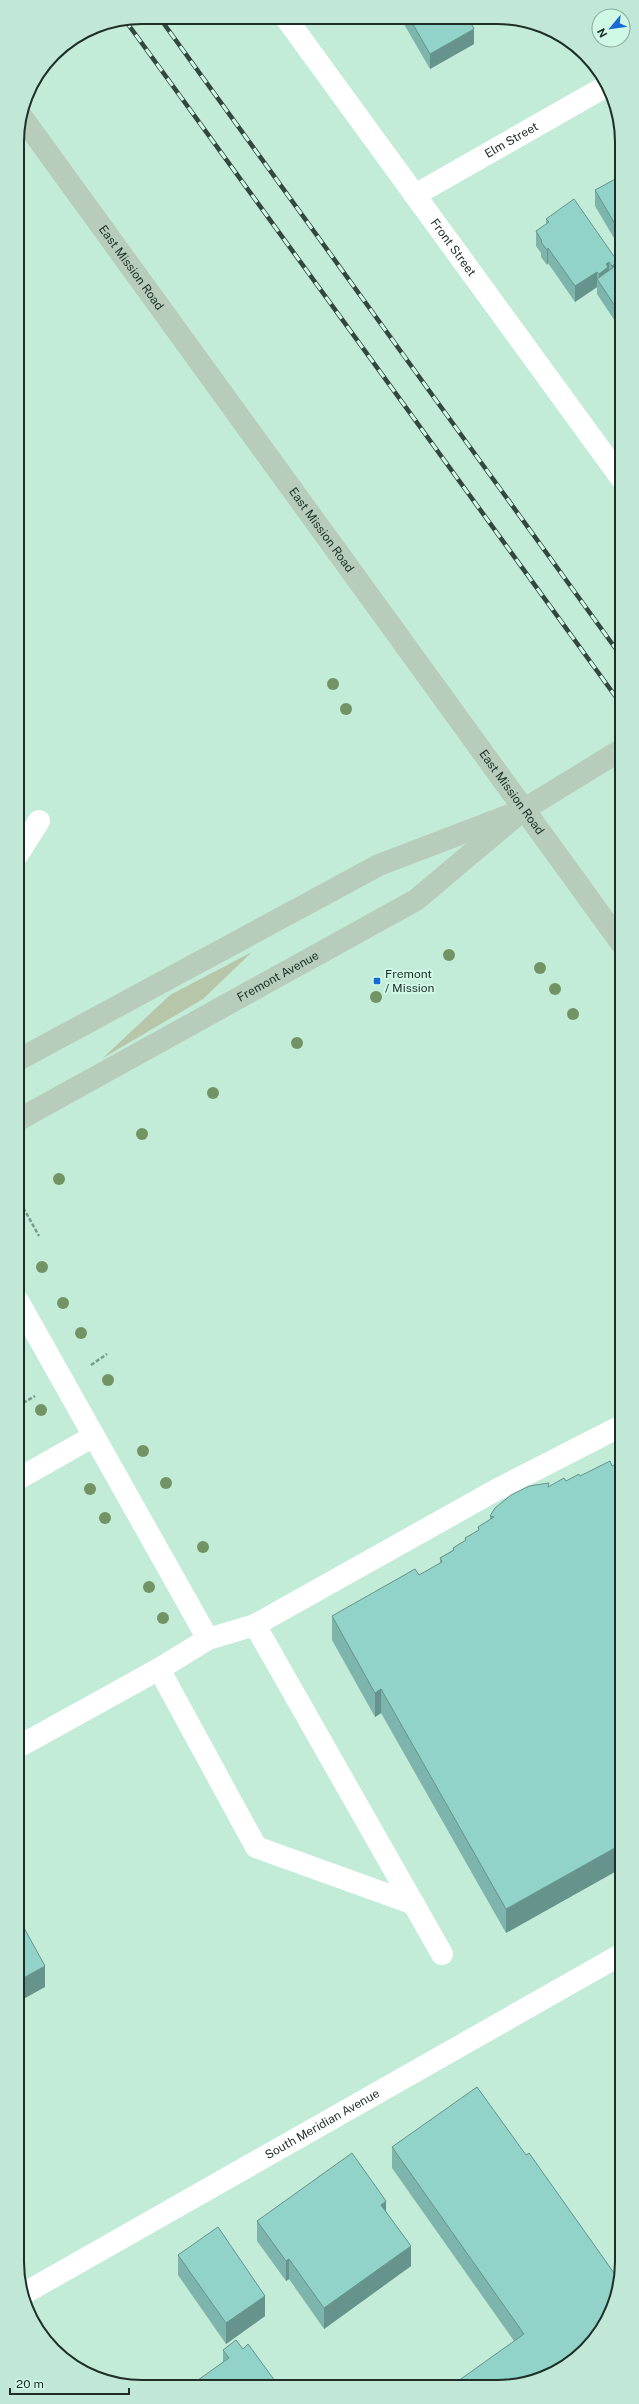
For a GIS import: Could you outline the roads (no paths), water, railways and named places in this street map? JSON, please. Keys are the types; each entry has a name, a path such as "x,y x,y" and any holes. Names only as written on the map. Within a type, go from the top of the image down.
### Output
{"main road":[{"name":"East Mission Road","path":"26,122 615,935"},
{"name":"Fremont Avenue","path":"24,1117 416,900 523,810 615,754"},
{"name":"Fremont Avenue","path":"24,1057 379,865 523,810"}],"street":[{"name":"Front Street","path":"290,24 615,470"},
{"name":"Elm Street","path":"415,195 602,88"},
{"path":"24,845 39,821"},
{"path":"24,1312 208,1639"},
{"path":"24,1744 159,1669 208,1639 255,1625 496,1490 615,1429"},
{"path":"24,1476 94,1436"},
{"path":"255,1625 442,1954"},
{"path":"159,1669 256,1847 414,1904"},
{"name":"South Meridian Avenue","path":"28,2291 615,1958"}],"railway":[{"path":"164,24 615,648"},
{"path":"128,25 615,696"}],"place":[{"name":"Fremont / Mission","path":"377,981"}]}
